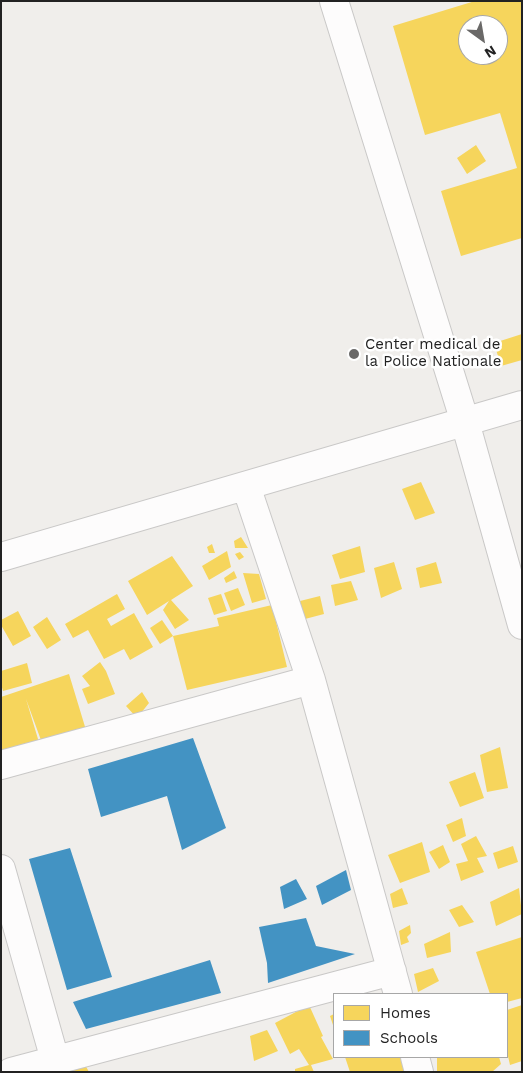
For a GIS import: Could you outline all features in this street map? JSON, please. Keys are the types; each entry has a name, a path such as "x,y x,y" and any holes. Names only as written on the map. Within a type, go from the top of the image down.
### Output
{"street":[{"path":"334,1 465,422 522,626"},
{"path":"1,557 522,405"},
{"path":"246,486 311,680 395,982 347,993"},
{"path":"1,765 311,680"},
{"path":"3,884 55,1060"},
{"path":"11,1072 55,1060 333,996"},
{"path":"415,1058 419,1072"}],"building: Homes":[{"path":"475,1 522,1 522,238 461,256 441,191 517,168 500,113 425,135 393,26"},
{"path":"476,145 486,161 467,174 457,158"},
{"path":"522,334 522,360 501,366 494,343"},
{"path":"421,482 435,513 415,520 402,489"},
{"path":"241,537 248,548 235,548 234,541"},
{"path":"212,544 215,553 209,553 207,547"},
{"path":"360,546 365,572 340,579 332,555"},
{"path":"227,551 231,567 209,580 202,566"},
{"path":"240,552 244,557 239,560 235,554"},
{"path":"172,556 193,586 171,600 189,620 175,629 163,610 169,601 147,615 128,581"},
{"path":"394,562 402,589 381,598 374,568"},
{"path":"436,562 442,583 420,588 416,568"},
{"path":"234,571 237,578 226,583 224,578"},
{"path":"243,573 259,574 266,599 252,603"},
{"path":"351,581 358,600 335,606 331,585"},
{"path":"238,588 245,605 231,611 224,593"},
{"path":"117,594 125,609 107,619 111,626 134,613 153,647 130,660 124,649 104,659 88,630 73,638 65,624"},
{"path":"221,594 227,611 214,615 208,598"},
{"path":"320,596 324,614 305,619 300,601"},
{"path":"272,605 287,667 187,690 173,636 219,626 217,618"},
{"path":"18,611 31,636 13,646 1,625 1,620"},
{"path":"47,617 61,640 47,649 33,627"},
{"path":"162,620 173,636 160,644 150,628"},
{"path":"100,662 106,671 115,694 88,704 82,689 90,686 82,676"},
{"path":"27,663 32,683 3,691 1,671"},
{"path":"69,674 86,730 42,743 26,699 41,749 1,760 1,697"},
{"path":"142,692 149,703 137,718 126,706"},
{"path":"500,747 508,788 487,792 480,755"},
{"path":"475,772 484,798 460,807 449,782"},
{"path":"462,818 466,836 453,842 446,825"},
{"path":"476,836 487,856 477,858 484,872 461,881 456,864 468,861 461,844"},
{"path":"422,842 430,872 400,883 388,855"},
{"path":"443,845 450,862 439,869 429,852"},
{"path":"513,846 518,862 498,869 493,853"},
{"path":"402,888 408,904 393,908 390,894"},
{"path":"519,888 522,914 496,926 490,902"},
{"path":"462,905 474,922 459,927 449,910"},
{"path":"410,925 411,933 407,937 409,942 401,945 399,931"},
{"path":"450,932 451,952 427,958 424,944"},
{"path":"522,937 522,998 508,1002 508,993 490,993 476,952"},
{"path":"433,968 439,981 418,992 414,974"},
{"path":"309,1005 323,1036 321,1037 333,1059 311,1065 314,1072 295,1072 295,1069 309,1065 299,1049 290,1054 275,1023"},
{"path":"522,1005 522,1061 510,1065 508,1056 508,1010"},
{"path":"333,1014 333,1025 330,1016"},
{"path":"267,1030 278,1051 254,1061 250,1036"},
{"path":"345,1058 402,1058 407,1072 350,1072"},
{"path":"437,1058 499,1058 501,1064 492,1072 437,1072"},
{"path":"84,1063 89,1072 72,1072"}],"building: Schools":[{"path":"193,738 226,828 182,850 167,796 101,817 88,769"},
{"path":"70,848 112,977 67,990 29,859"},
{"path":"346,870 351,890 322,905 316,886"},
{"path":"296,879 307,899 284,909 280,887"},
{"path":"306,918 316,946 355,954 268,983 267,963 259,927"},
{"path":"210,960 221,993 86,1029 73,1002"}],"place":[{"name":"Center medical de la Police Nationale","path":"354,354"}]}
